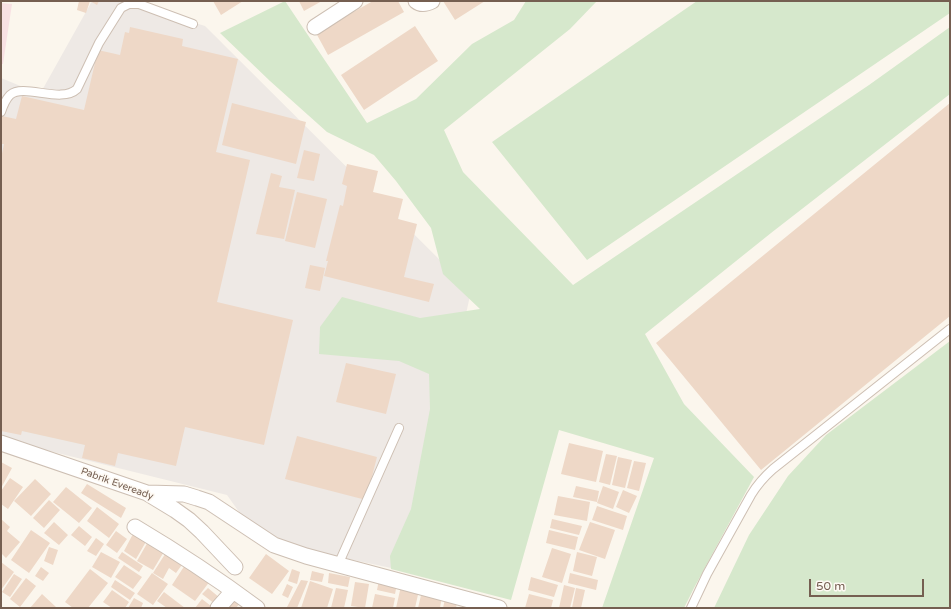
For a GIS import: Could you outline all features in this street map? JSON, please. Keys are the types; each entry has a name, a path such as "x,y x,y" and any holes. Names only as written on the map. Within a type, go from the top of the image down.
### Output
{"street":[{"path":"315,27 355,1"},
{"path":"416,1 423,4 432,1"},
{"name":"Pabrik Eveready","path":"1,443 147,493 190,520 235,567"},
{"path":"147,493 184,494 197,498 209,502 274,545 338,565 499,608"},
{"path":"135,527 166,546 257,608"},
{"path":"218,608 233,591"}],"lane":[{"path":"1,112 10,95 18,92 63,95 75,91 99,43 121,8 124,6 129,4 139,4 193,24"},
{"path":"691,608 707,574 751,495 764,477 950,330"},
{"path":"338,565 399,428"}],"shaded area":[{"path":"92,1 125,1 205,26 471,291 410,572 259,540 227,495 1,439 1,78 40,94"},
{"path":"1,3 12,4 3,64 1,64"}],"green space":[{"path":"285,1 367,123 416,99 472,44 514,20 526,1 597,1 570,29 444,130 463,172 573,285 869,85 950,27 950,94 771,233 645,334 684,404 754,477 684,608 602,608 654,458 559,430 511,600 391,569 390,556 411,509 430,409 429,374 399,361 319,354 320,327 342,297 420,318 480,309 443,274 431,228 396,181 374,155 327,132 270,81 220,33"},
{"path":"697,1 950,1 950,13 587,260 492,142"},
{"path":"950,341 950,608 714,608 749,535 788,476 826,435"}],"building":[{"path":"79,1 90,1 86,13 77,10"},
{"path":"90,1 99,1 97,5"},
{"path":"213,1 243,1 221,15"},
{"path":"299,1 322,1 304,11"},
{"path":"373,1 398,1 404,12 328,55 316,33"},
{"path":"443,1 485,1 455,20"},
{"path":"415,26 438,61 364,110 341,75"},
{"path":"130,27 183,39 182,46 238,59 216,152 250,160 217,302 293,320 264,445 185,427 176,466 118,453 115,466 82,458 85,445 22,431 21,435 1,431 1,158 4,144 1,144 2,116 16,119 22,96 84,110 98,50 120,55 125,32 129,33"},
{"path":"232,103 306,122 296,164 222,145"},
{"path":"950,103 950,316 761,470 656,343"},
{"path":"304,150 320,154 314,181 297,178"},
{"path":"347,164 378,171 373,192 403,199 398,219 417,224 404,277 434,284 429,302 324,276 328,261 326,261 340,205 343,206 347,186 342,184"},
{"path":"271,173 282,176 279,187 295,190 284,239 256,234"},
{"path":"297,192 327,199 315,248 285,241"},
{"path":"310,265 325,268 320,291 305,288"},
{"path":"346,363 396,374 386,414 336,402"},
{"path":"297,436 377,457 366,500 285,479"},
{"path":"569,443 603,451 596,482 561,474"},
{"path":"606,454 617,456 610,485 599,482"},
{"path":"618,457 632,460 625,488 612,485"},
{"path":"634,461 646,463 639,491 627,488"},
{"path":"1,462 12,468 1,488"},
{"path":"10,478 23,487 8,509 1,504 1,491"},
{"path":"35,479 51,494 31,516 14,501"},
{"path":"87,484 126,508 121,518 81,493"},
{"path":"576,486 599,491 597,502 573,497"},
{"path":"603,486 619,492 613,509 597,503"},
{"path":"66,487 92,508 79,523 53,502"},
{"path":"623,490 637,496 629,513 616,507"},
{"path":"558,496 590,502 587,521 554,515"},
{"path":"49,500 60,510 44,528 33,518"},
{"path":"597,506 627,516 623,530 592,520"},
{"path":"97,507 119,524 109,538 87,521"},
{"path":"1,519 10,527 7,531 20,542 6,558 1,553"},
{"path":"552,519 582,526 579,535 550,528"},
{"path":"54,522 68,535 59,545 44,533"},
{"path":"590,522 615,530 605,559 579,550"},
{"path":"79,526 92,537 85,546 71,535"},
{"path":"31,530 50,543 29,573 11,560"},
{"path":"549,530 578,537 575,550 546,543"},
{"path":"116,531 127,539 117,553 106,545"},
{"path":"134,532 147,540 136,559 124,551"},
{"path":"96,538 104,544 96,556 87,551"},
{"path":"149,540 165,550 153,570 137,561"},
{"path":"49,547 58,550 53,565 44,561"},
{"path":"552,548 571,554 562,583 542,577"},
{"path":"167,551 184,562 176,573 169,568 163,579 153,573"},
{"path":"101,552 120,562 111,578 92,567"},
{"path":"122,552 143,566 139,572 118,558"},
{"path":"577,552 597,557 592,576 573,571"},
{"path":"266,554 289,571 272,594 249,578"},
{"path":"1,562 14,572 1,590"},
{"path":"124,565 142,577 133,589 115,577"},
{"path":"185,565 210,581 195,601 172,585"},
{"path":"41,567 49,573 43,581 35,576"},
{"path":"90,569 108,583 88,608 73,608 65,602"},
{"path":"292,569 300,572 297,584 288,581"},
{"path":"312,571 324,574 322,582 310,580"},
{"path":"152,573 168,584 153,605 137,594"},
{"path":"329,573 350,577 348,587 328,583"},
{"path":"570,573 598,580 596,590 568,583"},
{"path":"14,574 22,579 10,597 2,592"},
{"path":"531,577 558,585 554,597 528,590"},
{"path":"26,578 36,586 20,607 10,599"},
{"path":"115,580 135,593 130,600 111,587"},
{"path":"301,580 308,581 297,608 287,607"},
{"path":"379,580 397,584 395,594 377,590"},
{"path":"310,581 333,589 327,608 301,608"},
{"path":"355,582 369,584 365,608 351,606"},
{"path":"287,584 293,587 288,598 282,595"},
{"path":"564,585 575,588 570,608 559,608"},
{"path":"401,586 419,590 415,608 396,608"},
{"path":"208,588 220,598 215,604 202,594"},
{"path":"336,588 348,590 344,608 331,608"},
{"path":"576,588 585,590 581,608 572,608"},
{"path":"112,590 129,602 125,608 112,608 103,602"},
{"path":"422,591 442,596 440,608 418,608"},
{"path":"164,592 185,608 167,608 157,601"},
{"path":"42,594 56,607 55,608 30,608"},
{"path":"375,594 395,598 393,608 372,608"},
{"path":"446,594 458,598 456,608 443,608"},
{"path":"529,594 553,600 551,608 525,608"},
{"path":"234,596 241,602 236,608 224,608"},
{"path":"134,598 143,603 141,608 128,608"},
{"path":"202,599 211,606 209,608 195,608"}]}
